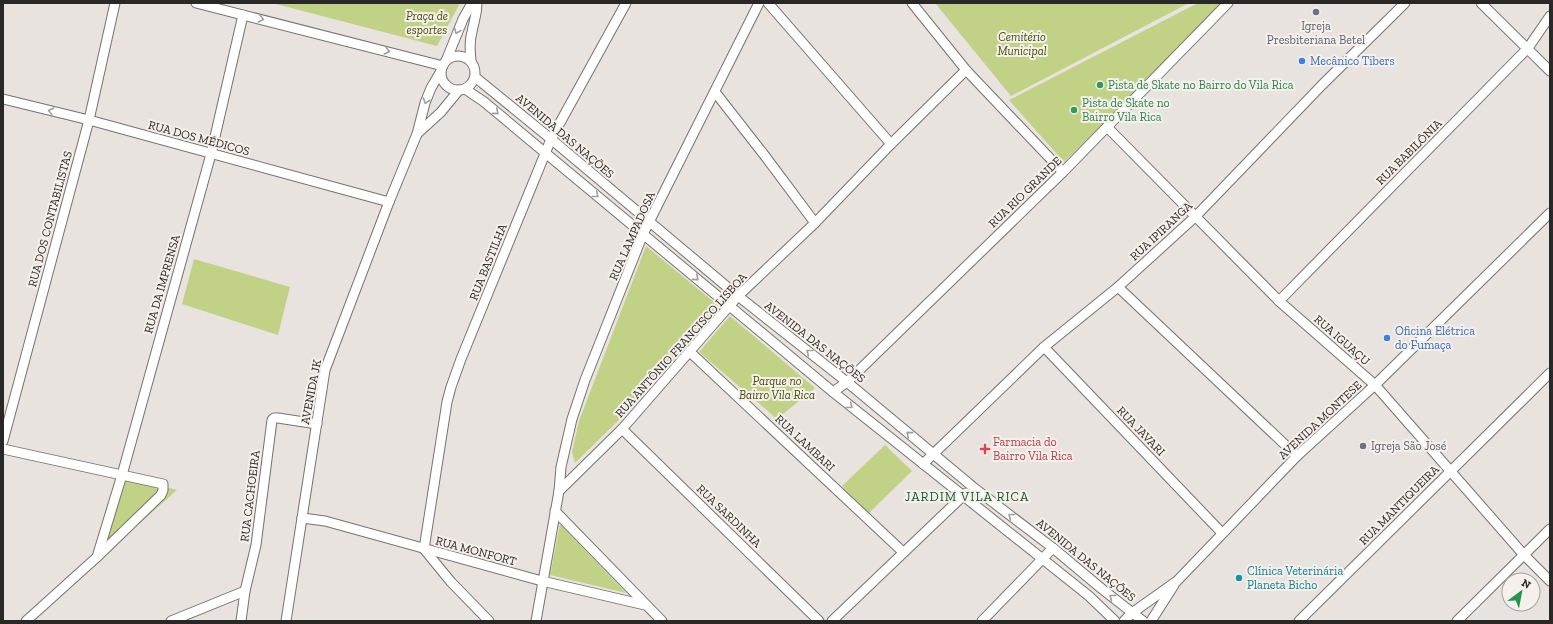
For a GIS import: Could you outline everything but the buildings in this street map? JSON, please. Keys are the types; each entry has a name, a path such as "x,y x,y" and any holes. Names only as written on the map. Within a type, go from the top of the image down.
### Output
{"street":[{"name":"RUA DOS CONTABILISTAS","path":"3,441 89,120 115,3"},
{"path":"196,3 443,66"},
{"name":"AVENIDA JK","path":"286,621 325,370 389,202 417,134 425,103 431,88 443,66 462,19 472,3"},
{"path":"443,66 444,82 453,89 462,89 473,82 475,72 471,62 470,49 471,32 476,17 477,3"},
{"name":"RUA BASTILHA","path":"424,549 450,387 551,139 626,3"},
{"name":"RUA LAMPADOSA","path":"559,491 561,467 578,400 643,234 760,3"},
{"path":"768,3 891,144"},
{"path":"912,3 966,70 1063,172"},
{"name":"RUA RIO GRANDE","path":"833,392 847,382 1063,172 1228,3"},
{"name":"RUA IPIRANGA","path":"923,464 1044,347 1118,287 1196,216 1322,85 1405,3"},
{"path":"1481,3 1550,71"},
{"name":"RUA DA IMPRENSA","path":"96,557 122,476 211,154 242,15"},
{"name":"RUA BABILÔNIA","path":"1279,301 1528,48 1550,16"},
{"path":"443,66 456,56 467,58 471,62"},
{"name":"RUA ANTÔNIO FRANCISCO LISBOA","path":"559,491 622,429 738,296 815,223 891,144 966,70"},
{"name":"AVENIDA DAS NAÇÕES","path":"475,77 738,296 847,382 973,487 1053,548 1143,621"},
{"name":"AVENIDA JK","path":"417,134 441,112 462,89"},
{"name":"AVENIDA DAS NAÇÕES","path":"462,89 483,101 833,392 1089,596 1115,621"},
{"path":"716,92 815,223"},
{"name":"RUA DOS MÉDICOS","path":"3,99 89,120 389,202"},
{"name":"RUA IGUAÇU","path":"1107,127 1279,301 1375,385 1524,555 1550,581"},
{"name":"AVENIDA MONTESE","path":"1151,621 1177,581 1297,456 1375,385 1550,213"},
{"path":"1118,287 1297,456"},
{"name":"RUA JAVARI","path":"1044,347 1222,533"},
{"name":"RUA LAMBARI","path":"690,352 903,552"},
{"name":"RUA MANTIQUEIRA","path":"1299,621 1550,373"},
{"name":"RUA CACHOEIRA","path":"241,621 245,591 256,545 272,420 274,418 278,418 317,424"},
{"name":"RUA SARDINHA","path":"622,429 819,621"},
{"path":"3,449 163,484 161,495 26,621"},
{"path":"832,621 973,487"},
{"path":"536,621 559,491"},
{"path":"556,511 662,621"},
{"name":"RUA MONFORT","path":"302,518 325,521 542,581 645,605"},
{"path":"1457,621 1550,529"},
{"path":"982,621 1053,548"},
{"path":"424,549 451,582 490,621"},
{"name":"AVENIDA MONTESE","path":"1124,621 1132,613 1177,581"},
{"path":"171,621 245,591"}],"green space":[{"name":"Praça de esportes","path":"272,3 460,3 437,46"},
{"name":"Cemitério Municipal","path":"935,3 1189,3 1011,96"},
{"path":"1198,3 1226,3 1064,162 1009,100"},
{"path":"646,246 721,308 618,421 575,463 572,452 579,421"},
{"path":"194,259 290,287 278,335 182,304"},
{"name":"Parque no Bairro Vila Rica","path":"730,316 815,388 777,419 699,352"},
{"path":"885,445 912,471 868,514 842,486"},
{"path":"125,476 177,490 102,557"},
{"path":"560,524 626,593 550,575"}],"place":[{"name":"Igreja Presbiteriana Betel","path":"1316,12"},
{"name":"Mecânico Tibers","path":"1302,61"},
{"name":"Pista de Skate no Bairro do Vila Rica","path":"1100,85"},
{"name":"Pista de Skate no Bairro Vila Rica","path":"1074,110"},
{"name":"Oficina Elétrica do Fumaça","path":"1387,338"},
{"name":"Igreja São José","path":"1363,446"},
{"name":"Farmacia do Bairro Vila Rica","path":"985,449"},
{"name":"Clínica Veterinária Planeta Bicho","path":"1239,578"}],"district":[{"name":"JARDIM VILA RICA","path":"967,496"}]}
